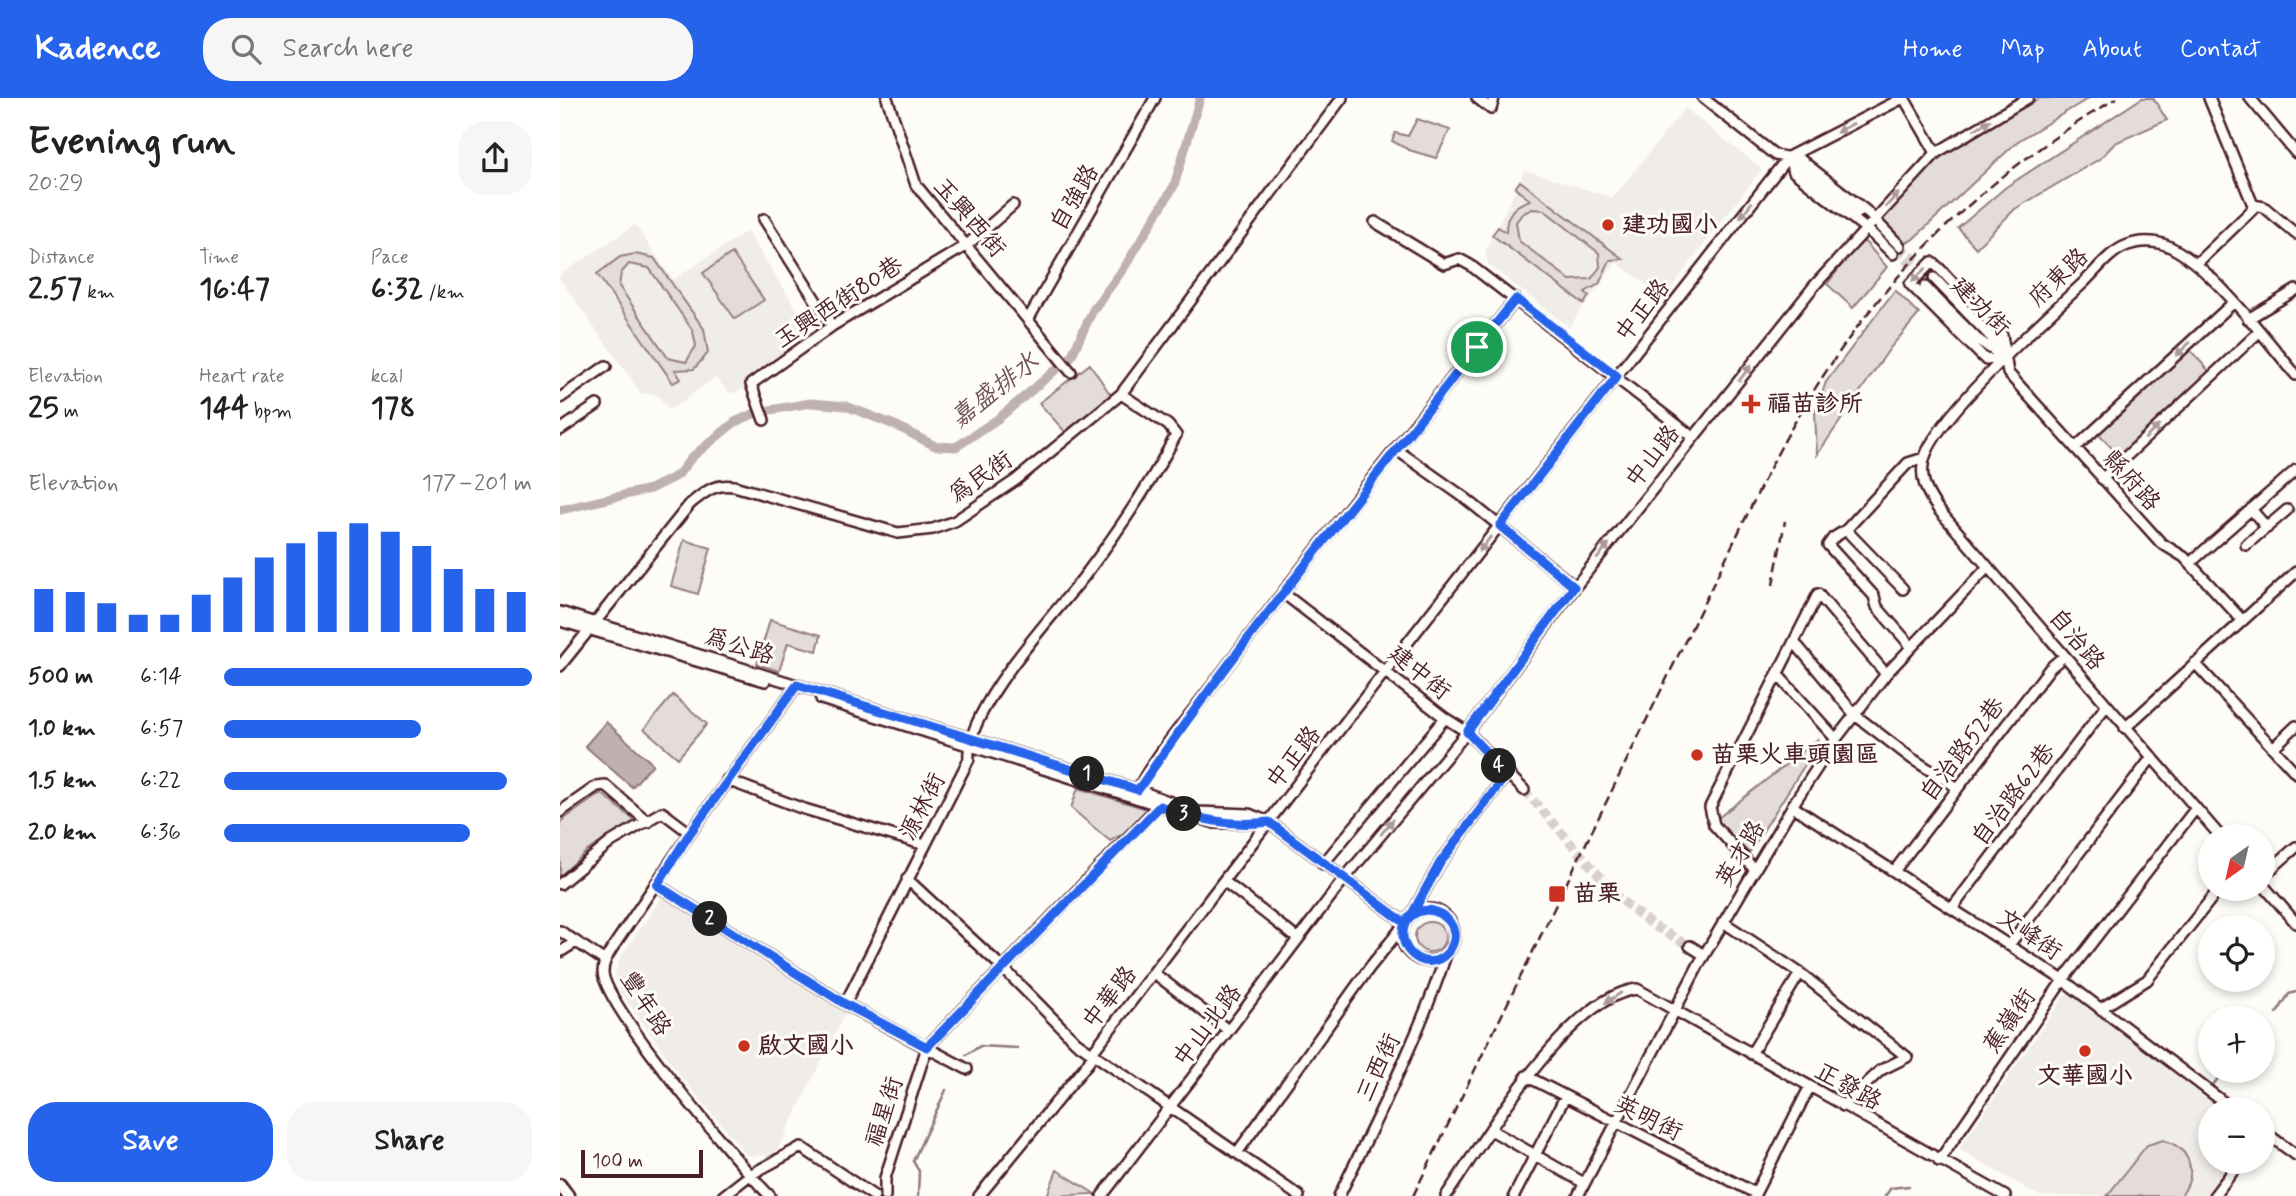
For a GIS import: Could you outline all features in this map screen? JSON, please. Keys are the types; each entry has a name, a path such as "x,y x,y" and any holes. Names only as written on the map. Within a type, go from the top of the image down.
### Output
{"main road":[{"path":"560,1185 568,1196"}],"street":[{"name":"玉興西街","path":"887,98 916,185 1029,318 1071,372"},
{"name":"自強路","path":"1029,318 1155,98"},
{"name":"為民街","path":"560,666 690,503 710,488 721,484 734,486 898,533 933,529 955,521 1016,480 1121,394 1342,98"},
{"path":"1477,98 1491,109 1494,98"},
{"path":"1703,98 1775,155 1788,157 1858,213"},
{"path":"1903,98 1936,153"},
{"name":"中正路","path":"1269,822 1788,157 1903,98"},
{"name":"中山路","path":"1344,879 1467,732 1574,587 1777,332 1936,153 2028,98"},
{"path":"2196,264 2252,210 2253,205 2209,98"},
{"path":"2250,98 2296,153"},
{"path":"1788,157 1794,172 1872,225 1896,250"},
{"name":"玉興西街80巷","path":"764,419 751,384 832,326 967,245 1013,205"},
{"path":"2253,205 2264,207 2296,234"},
{"path":"764,219 832,326"},
{"path":"1375,222 1444,264 1459,259 1470,265 1693,437"},
{"name":"府東路","path":"1924,458 1940,431 2005,357 2106,259 2128,245 2143,241 2165,244 2196,264 2296,375"},
{"path":"1932,262 2002,335 2005,357 1986,360 1910,284 1932,262"},
{"name":"建功街","path":"1929,283 2005,357"},
{"path":"2248,319 2296,290"},
{"path":"1137,793 1283,593 1516,299"},
{"path":"2075,448 2233,303"},
{"path":"2102,479 2259,332"},
{"name":"縣府路","path":"2005,357 2008,373 2102,479 2161,543 2190,564 2242,621"},
{"path":"560,398 606,366"},
{"name":"源林街","path":"845,1004 969,759 969,741 994,695 1034,629 1095,560 1159,468 1176,435 1168,425 1121,394"},
{"path":"560,430 597,405"},
{"path":"1397,450 1500,526 1574,587"},
{"path":"1910,645 1877,607 1874,596 1828,545 1833,538 1846,530 1908,463 1924,458"},
{"name":"自治路","path":"1924,458 1922,474 1926,491 2106,706 2210,824"},
{"path":"2190,564 2296,470"},
{"path":"2251,509 2267,528"},
{"path":"2246,545 2287,510"},
{"path":"1846,530 1903,589"},
{"name":"英才路","path":"1578,1196 1704,954 1836,739 1910,645 1988,567"},
{"path":"2125,728 2181,680 2195,663 2296,572"},
{"name":"建中街","path":"1283,593 1467,732 1524,790"},
{"path":"1755,870 1714,825 1710,807 1818,594 1886,674"},
{"name":"為公路","path":"560,612 590,627"},
{"name":"為公路","path":"560,621 748,672 1137,793 1215,823 1246,825 1269,822"},
{"path":"1795,643 1855,715 1911,758 1958,788"},
{"name":"自治路52巷","path":"1895,870 2050,668 2064,656"},
{"path":"2195,663 2296,773"},
{"path":"1777,674 1836,739"},
{"name":"豐年路","path":"770,1196 695,1111 635,1029 603,973 605,961 690,833 797,688"},
{"name":"自治路62巷","path":"1953,907 2106,706"},
{"path":"1323,863 1445,718"},
{"path":"2274,747 2296,726"},
{"path":"2010,945 2152,757"},
{"path":"1237,1153 1412,914 1440,863 1507,774"},
{"path":"727,780 801,808 925,845"},
{"path":"560,812 597,786 605,785 648,822"},
{"name":"福星街","path":"885,1196 885,1178 927,1047 1162,803"},
{"name":"文峰街","path":"1793,806 2063,980 2217,1097"},
{"name":"蕉嶺街","path":"1939,1161 2063,980 2196,808"},
{"path":"560,884 611,842 662,812 690,833"},
{"path":"1269,822 1404,925"},
{"name":"中華路","path":"979,1196 1068,1089 1269,822"},
{"path":"2275,865 2296,847"},
{"path":"907,879 1003,968 1046,1015 1092,1054 1237,1153 1284,1192 1299,1196"},
{"name":"中山北路","path":"1102,1196 1344,879"},
{"path":"1225,882 1298,939"},
{"path":"657,885 845,1004 967,1069"},
{"path":"2275,899 2296,923"},
{"path":"2100,1009 2147,980 2210,901"},
{"path":"1375,961 1390,948 1425,961 1441,958 1447,952 1454,936 1449,920 1443,914 1428,909 1412,914"},
{"path":"1723,922 1800,973 1908,1057 1881,1070 1843,1106"},
{"path":"1404,925 1403,942 1410,954"},
{"path":"560,931 605,961"},
{"path":"560,952 576,942"},
{"path":"1690,946 1704,954"},
{"name":"三西街","path":"1339,1196 1404,1064 1432,998 1447,952"},
{"path":"1154,973 1228,1030"},
{"path":"1751,1054 1800,973"},
{"name":"正發路","path":"1446,1196 1525,1076 1579,1021 1622,991 1637,989 2005,1196"},
{"name":"英明街","path":"1525,1076 1755,1194"},
{"path":"1755,1194 1809,1087"},
{"path":"1514,1196 1565,1097"},
{"path":"1491,1130 1584,1183"},
{"path":"2275,1140 2296,1155"},
{"path":"723,1196 750,1175 801,1147 874,1196"},
{"path":"2214,1196 2231,1174"}],"shaded area":[{"path":"2040,98 2089,98 2018,141 1912,240 1903,243 1880,218 1941,155"},
{"path":"2142,98 2153,98 2167,120 2115,143 2101,158 2015,209 1976,248 1958,228 2006,187"},
{"name":"建功國小","path":"1685,108 1762,169 1664,297 1616,262 1569,327 1489,265 1485,252 1525,170 1613,198"},
{"path":"1417,119 1450,130 1436,158 1409,150 1392,141 1395,133 1408,136"},
{"path":"1520,181 1623,259 1610,260 1599,284 1585,292 1589,296 1584,304 1492,235 1498,227 1506,232 1512,211 1530,200 1515,188","holes":["1532,209 1544,210 1599,253 1600,267 1591,279 1570,280 1519,241 1516,222 1522,214"]},
{"path":"635,225 673,280 747,231 814,336 747,380 743,389 731,394 715,378 670,410 657,395 641,393 560,279 560,275"},
{"path":"1865,242 1887,267 1853,308 1827,284 1859,243"},
{"path":"732,253 764,300 735,319 703,273"},
{"path":"635,254 654,258 704,329 708,353 694,369 675,370 681,379 673,383 597,274 620,257","holes":["629,264 649,268 693,331 696,346 686,362 668,358 619,286 621,273"]},
{"path":"1895,290 1919,314 1890,348 1817,455 1815,413 1826,382"},
{"path":"2190,350 2210,372 2120,456 2096,432"},
{"path":"1090,364 1112,397 1066,433 1039,403"},
{"path":"684,540 711,548 698,594 671,586"},
{"path":"770,620 821,635 817,651 788,643 779,671 757,664"},
{"path":"673,695 707,724 678,758 644,729"},
{"path":"606,722 653,764 632,787 585,746"},
{"path":"1818,739 1818,744 1749,853 1718,823 1718,818"},
{"path":"1078,788 1150,810 1132,829 1110,841 1071,808"},
{"path":"601,793 635,821 587,851 560,876 560,822"},
{"name":"啟文國小","path":"662,897 845,1013 775,1155 748,1156 684,1080 619,990 615,974 621,956"},
{"path":"1430,922 1440,927 1445,937 1440,947 1430,952 1420,947 1415,937 1420,927"},
{"name":"文華國小","path":"2067,992 2204,1097 2198,1097 2198,1174 2223,1174 2207,1196 2039,1196 1959,1149"},
{"path":"2163,1140 2180,1149 2189,1162 2189,1179 2181,1196 2107,1196 2147,1145"},
{"path":"1057,1170 1095,1194 1047,1196"}],"waterway":[{"name":"嘉盛排水","path":"560,510 650,489 678,475 692,457 735,422 758,412 811,403 846,406 897,426 935,446 956,447 999,418 1071,357 1093,310 1124,268 1174,186 1200,98"},
{"path":"2277,1013 2289,994 2296,992"},
{"path":"966,1055 980,1046 1017,1048"},
{"path":"918,1196 919,1171 913,1161 946,1090"},
{"path":"1885,1196 1891,1188 1909,1186"}],"tunnel":[{"path":"1858,213 1875,227"},
{"path":"1900,246 1934,278"},
{"path":"1896,250 1928,283"},
{"path":"1524,790 1620,899 1652,925 1690,946"}],"railway":[{"path":"1413,1196 1774,460 1806,403 1878,300 1919,254 1963,211 2010,171 2061,133 2117,98"},
{"path":"1773,585 1785,521"}],"place":[{"name":"建功國小","path":"1608,225"},
{"name":"福苗診所","path":"1751,404"},
{"name":"苗栗火車頭園區","path":"1697,755"},
{"name":"苗栗","path":"1557,894"},
{"name":"啟文國小","path":"744,1046"},
{"name":"文華國小","path":"2085,1051"}],"route":[{"path":"1477,347 1318,546 1181,727 1138,790 797,685 796,691 690,833 657,885 845,1004 927,1047 1160,806 1215,823 1246,825 1269,822 1344,879 1405,923 1419,910 1436,910 1449,920 1454,936 1452,945 1441,958 1425,961 1410,954 1403,942 1403,926 1408,918 1412,914 1440,863 1507,774 1467,732 1574,587 1500,526 1617,376 1516,299 1477,347"}]}
